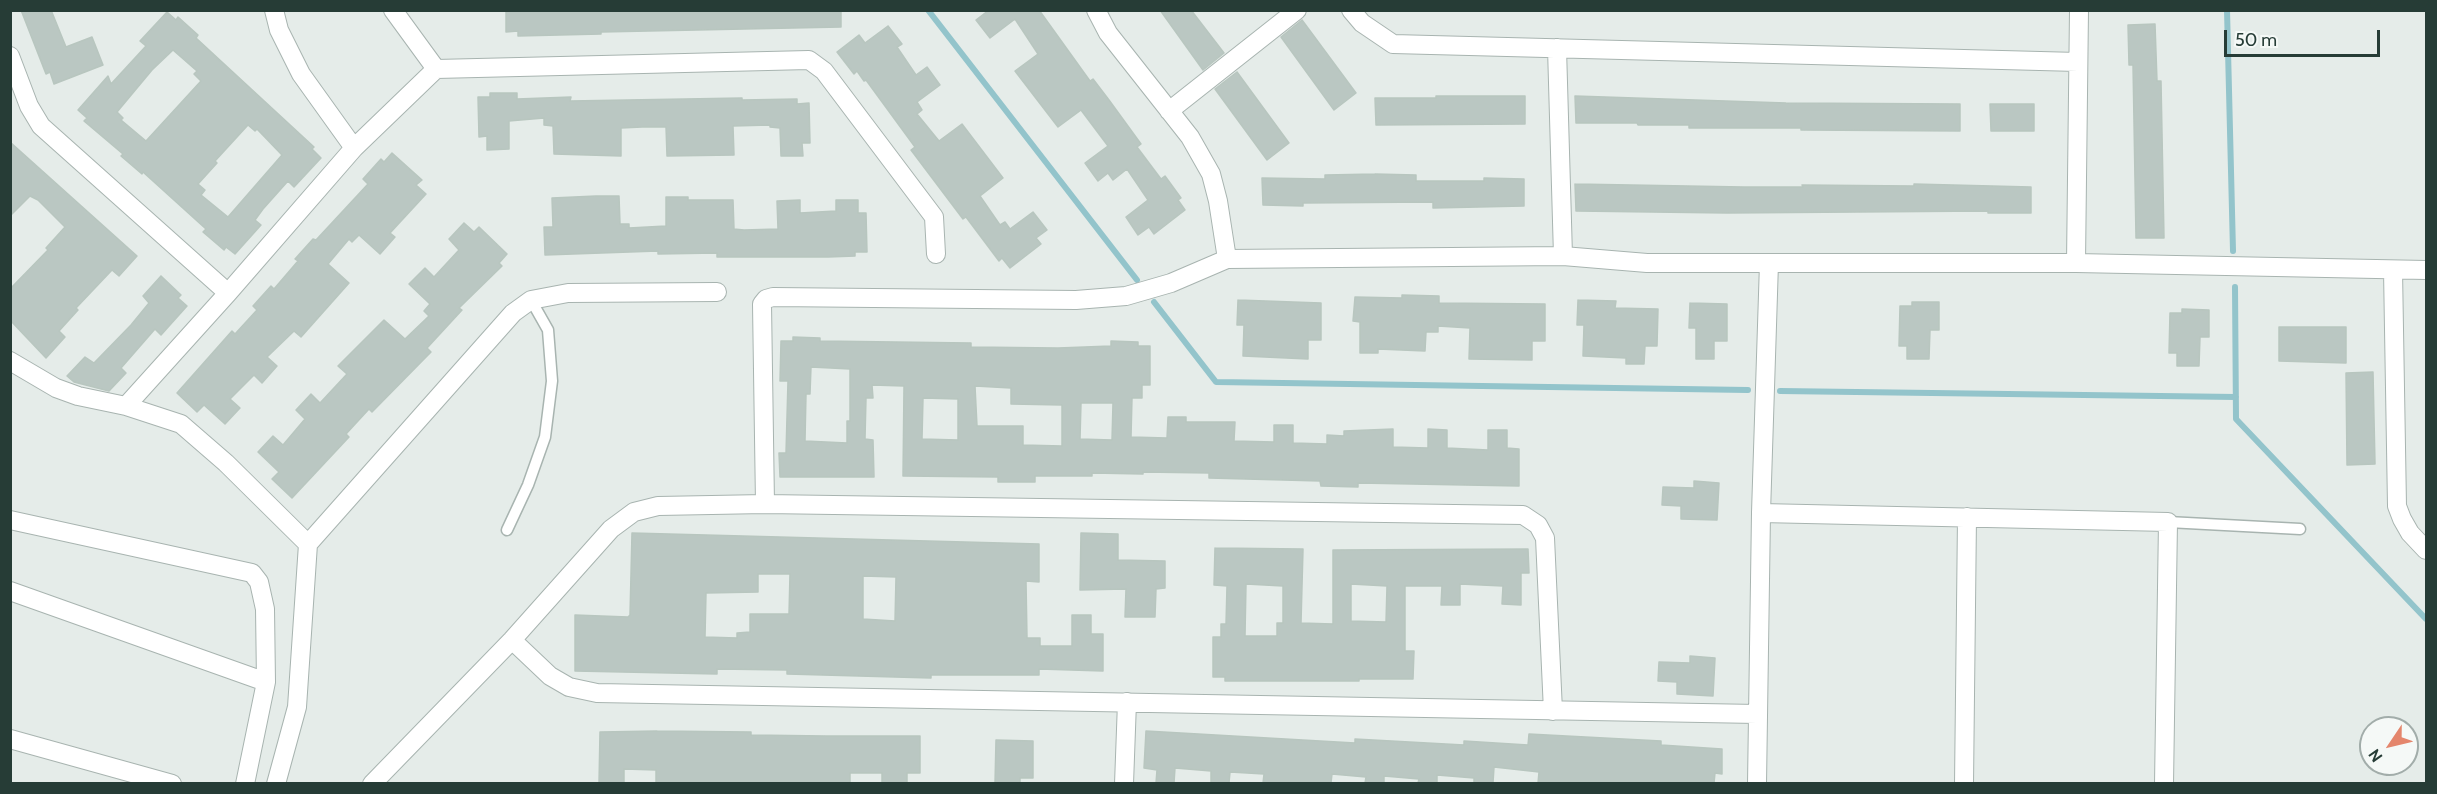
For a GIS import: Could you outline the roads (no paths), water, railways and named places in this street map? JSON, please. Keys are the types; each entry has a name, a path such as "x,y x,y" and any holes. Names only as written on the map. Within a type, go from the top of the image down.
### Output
{"street":[{"path":"274,10 279,30 301,74 354,148"},
{"path":"393,10 436,69"},
{"path":"1096,10 1108,33 1190,137 1211,174 1218,201 1227,259"},
{"path":"1169,111 1297,10"},
{"path":"1351,10 1362,23 1393,44 2078,62"},
{"path":"2076,263 2079,10"},
{"path":"1557,48 1563,256"},
{"path":"10,56 29,106 41,126 228,293"},
{"path":"126,406 354,148 436,69 809,60 824,70 934,218 936,254"},
{"path":"765,504 762,304 766,299 1076,300 1126,296 1171,283 1227,259 1563,256 1647,263 2076,263 2427,270"},
{"path":"1757,783 1761,513 1769,263"},
{"path":"2393,270 2397,506 2410,533 2427,550"},
{"path":"276,783 297,707 308,544 513,313 531,300 568,293 717,292"},
{"path":"10,361 56,388 78,396 126,406 182,424 261,495 308,544"},
{"path":"373,783 512,640 611,529 634,512 658,506 765,504 1523,515 1538,525 1545,538 1552,711"},
{"path":"1761,513 2168,522 2164,783"},
{"path":"1964,783 1967,517"},
{"path":"10,520 252,573 259,582 265,609 266,682 245,783"},
{"path":"10,591 266,682"},
{"path":"512,640 550,676 569,687 597,693 1757,714"},
{"path":"1124,783 1127,702"},
{"path":"10,739 172,783"}],"lane":[{"path":"507,530 528,485 545,437 552,381 548,330 531,300"},
{"path":"2168,522 2300,529"}],"waterway":[{"path":"928,10 1137,280"},
{"path":"2227,10 2233,251"},
{"path":"2235,287 2236,419 2426,619"},
{"path":"1154,302 1216,382 1748,390"},
{"path":"1780,391 2236,397"}]}
